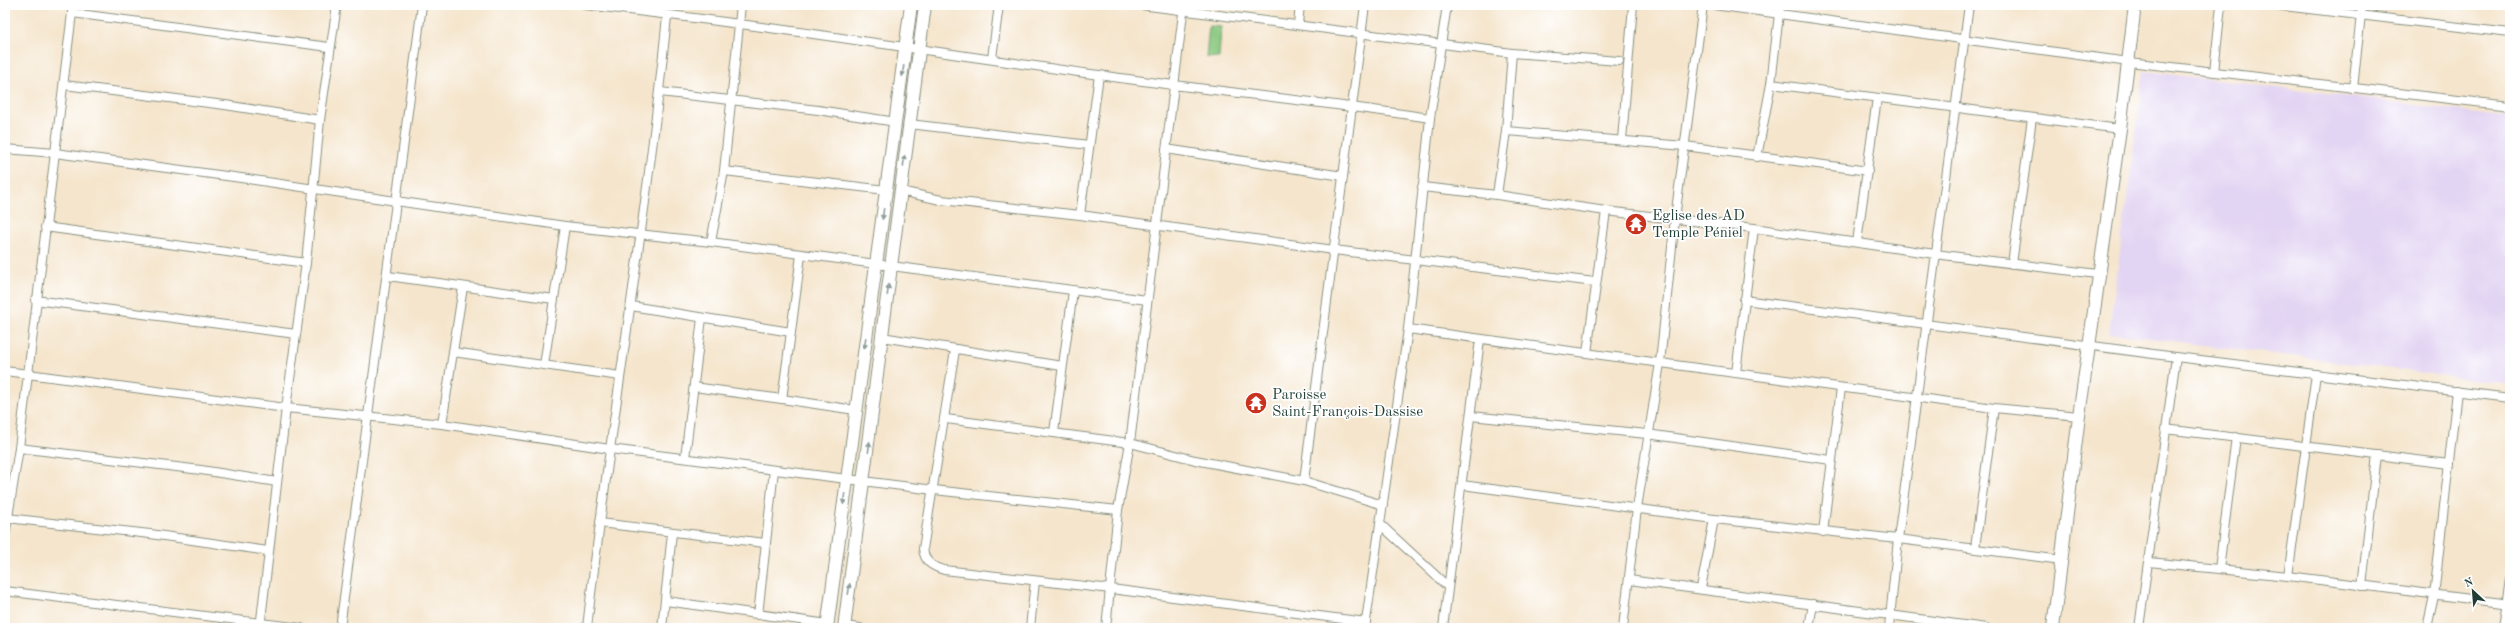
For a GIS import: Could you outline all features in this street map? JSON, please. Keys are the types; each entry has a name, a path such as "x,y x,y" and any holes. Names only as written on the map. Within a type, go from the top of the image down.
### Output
{"main road":[{"path":"827,626 855,410 907,48 911,5"},
{"path":"844,627 925,5"},
{"path":"2053,628 2079,416 2098,274 2120,129 2135,5"}],"street":[{"path":"260,625 286,408 306,263 320,120 329,47 337,5"},
{"path":"340,628 366,415 388,276 396,201 422,5"},
{"path":"590,5 667,16 738,23 919,50 992,58 1099,75 1353,106 1430,118"},
{"path":"710,242 724,171 741,5"},
{"path":"992,58 999,5"},
{"path":"1141,5 1184,8 1512,53 1619,61"},
{"path":"1298,24 1300,5"},
{"path":"1304,481 1365,5"},
{"path":"955,350 946,419 923,548 927,562 944,570 1111,589 1365,625 1408,329 1430,118 1447,5"},
{"path":"1622,140 1633,5"},
{"path":"1622,628 1647,434 1660,363 1675,218 1703,5"},
{"path":"1714,5 1780,9 2129,62 2510,106"},
{"path":"1889,628 1898,539 1927,324 1934,254 1969,5"},
{"path":"2214,72 2221,5"},
{"path":"2274,5 2510,32"},
{"path":"2353,88 2362,5"},
{"path":"1106,628 1118,510 1130,443 1173,84 1184,8"},
{"path":"5,536 19,448 35,300 73,9 329,47"},
{"path":"1757,157 1771,84 1780,9"},
{"path":"587,628 600,522 660,92 667,16"},
{"path":"1497,195 1506,131 1512,53"},
{"path":"1080,215 1099,75"},
{"path":"1771,84 2120,129"},
{"path":"64,85 225,105 320,120"},
{"path":"660,92 896,122"},
{"path":"1857,242 1877,98"},
{"path":"2012,264 2032,118"},
{"path":"909,124 1089,145"},
{"path":"1506,131 1685,146 1868,171"},
{"path":"5,149 55,153 565,226 710,242 1147,300"},
{"path":"1166,149 1343,176"},
{"path":"724,171 886,190"},
{"path":"1422,187 1497,195 1606,211 1754,228 1934,254 2098,274"},
{"path":"900,191 941,200 1080,215 1334,250 1415,258 1596,282"},
{"path":"1587,353 1606,211"},
{"path":"544,365 565,226"},
{"path":"45,227 306,263"},
{"path":"1736,373 1754,228"},
{"path":"782,399 801,255"},
{"path":"388,276 554,299"},
{"path":"442,424 454,352 462,287"},
{"path":"1054,432 1073,291"},
{"path":"35,300 296,334"},
{"path":"1744,300 2089,346 2510,398"},
{"path":"631,306 791,332"},
{"path":"685,458 702,318"},
{"path":"1408,329 1480,340 1994,408 2079,416"},
{"path":"882,337 955,350 1062,366"},
{"path":"1443,628 1447,586 1462,485 1480,340"},
{"path":"454,352 620,376"},
{"path":"2139,628 2176,357"},
{"path":"5,371 286,408 442,424 610,449 934,490 1118,510"},
{"path":"2288,576 2316,374"},
{"path":"694,387 855,410"},
{"path":"1823,532 1831,460 1842,388"},
{"path":"2427,628 2434,596 2457,392"},
{"path":"1975,548 1994,408"},
{"path":"1471,416 1647,434 1831,460"},
{"path":"946,419 1130,443 1195,460 1304,481 1383,505"},
{"path":"2165,429 2449,464"},
{"path":"2220,569 2236,438"},
{"path":"19,448 201,470 277,482"},
{"path":"2362,586 2378,455"},
{"path":"758,615 774,470"},
{"path":"1462,485 1714,519 1975,548 2062,560"},
{"path":"7,518 135,532 268,551"},
{"path":"1701,588 1714,519"},
{"path":"600,522 672,533 765,544"},
{"path":"1380,524 1447,586"},
{"path":"662,628 672,533"},
{"path":"2149,562 2288,576 2434,596 2508,604"},
{"path":"2504,628 2510,579"},
{"path":"1629,580 1701,588 1969,627 1986,628"},
{"path":"1030,628 1035,581"},
{"path":"5,591 260,625 301,628"},
{"path":"666,601 827,626"},
{"path":"1809,628 1812,604"},
{"path":"844,627 860,628"}],"shaded area":[{"path":"2144,71 2510,117 2510,384 2109,333"}],"green space":[{"path":"1209,26 1221,27 1219,58 1206,57"}],"place":[{"name":"Eglise des AD Temple Péniel","path":"1636,224"},
{"name":"Paroisse Saint-François-Dassise","path":"1256,403"}]}
